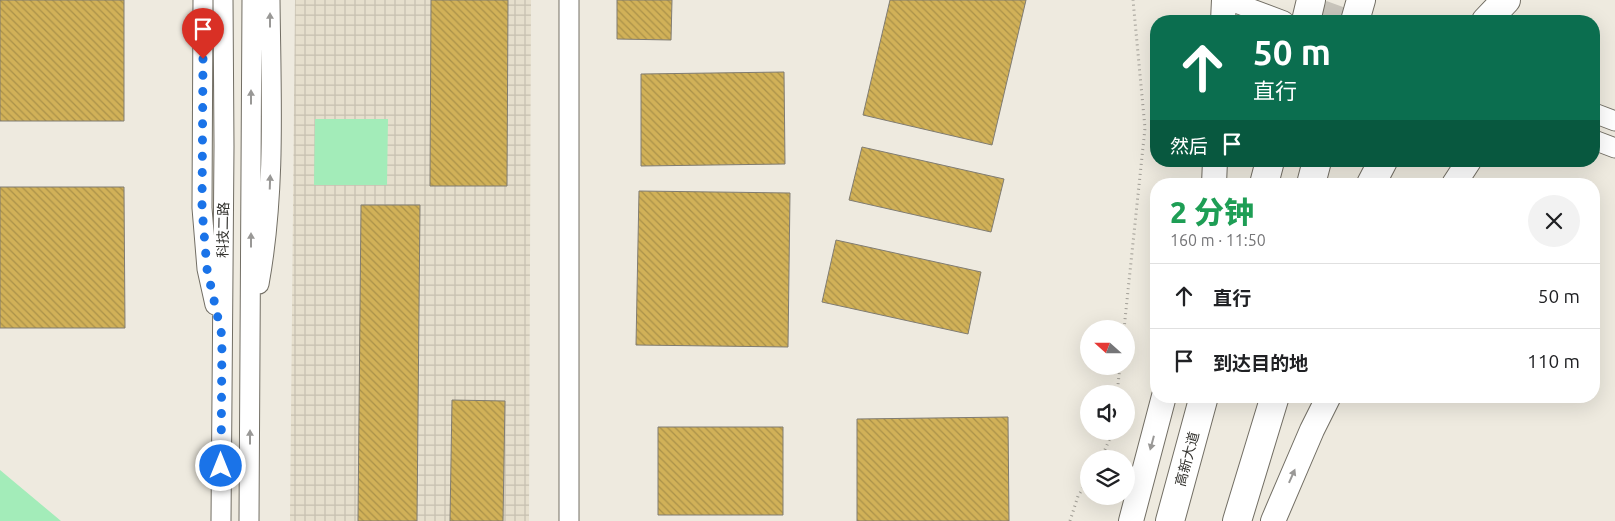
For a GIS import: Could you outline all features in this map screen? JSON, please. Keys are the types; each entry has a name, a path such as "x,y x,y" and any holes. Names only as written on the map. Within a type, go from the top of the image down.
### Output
{"highway":[{"path":"1290,15 1292,0"},
{"path":"1307,15 1311,0"},
{"path":"1357,15 1361,0"},
{"path":"1492,15 1506,0"},
{"path":"1373,178 1380,167"},
{"name":"高新大道","path":"1170,521 1202,403"},
{"path":"1226,521 1254,403"},
{"path":"1237,521 1273,403"}],"main road":[{"path":"1224,15 1226,0"},
{"path":"1458,178 1466,167"},
{"path":"1131,521 1162,403"},
{"path":"1273,521 1326,403"}],"street":[{"path":"203,0 202,208 207,269 222,336"},
{"name":"科技二路","path":"221,521 224,146 223,0"},
{"name":"科技二路","path":"249,521 252,0"},
{"path":"250,335 264,259 270,198 270,0"},
{"path":"569,0 569,521"},
{"path":"1226,0 1267,15"},
{"path":"1600,115 1615,121"},
{"path":"1600,142 1615,148"}],"path":[{"path":"1125,320 1144,128 1133,0"},
{"path":"1070,521 1080,493"}],"shaded area":[{"path":"295,0 531,0 529,521 290,521"}],"green space":[{"path":"315,119 388,119 387,185 314,185"},
{"path":"0,470 61,521 0,521"}],"building":[{"path":"0,0 124,0 124,121 0,121"},
{"path":"431,0 508,0 507,186 430,186"},
{"path":"617,0 672,0 671,40 617,39"},
{"path":"890,0 1026,0 992,145 863,115"},
{"path":"784,72 785,164 641,166 641,74"},
{"path":"862,147 1004,179 991,232 849,200"},
{"path":"0,187 124,187 125,328 0,328"},
{"path":"639,191 790,193 788,347 636,345"},
{"path":"361,205 420,205 417,521 358,521"},
{"path":"836,240 981,272 968,334 822,302"},
{"path":"452,400 505,401 503,521 450,521"},
{"path":"1008,417 1009,521 857,521 857,419"},
{"path":"658,427 783,427 783,515 658,515"}],"tunnel":[{"path":"1297,0 1337,15"}],"route":[{"path":"203,59 202,208 207,269 222,336 221,466"}]}
